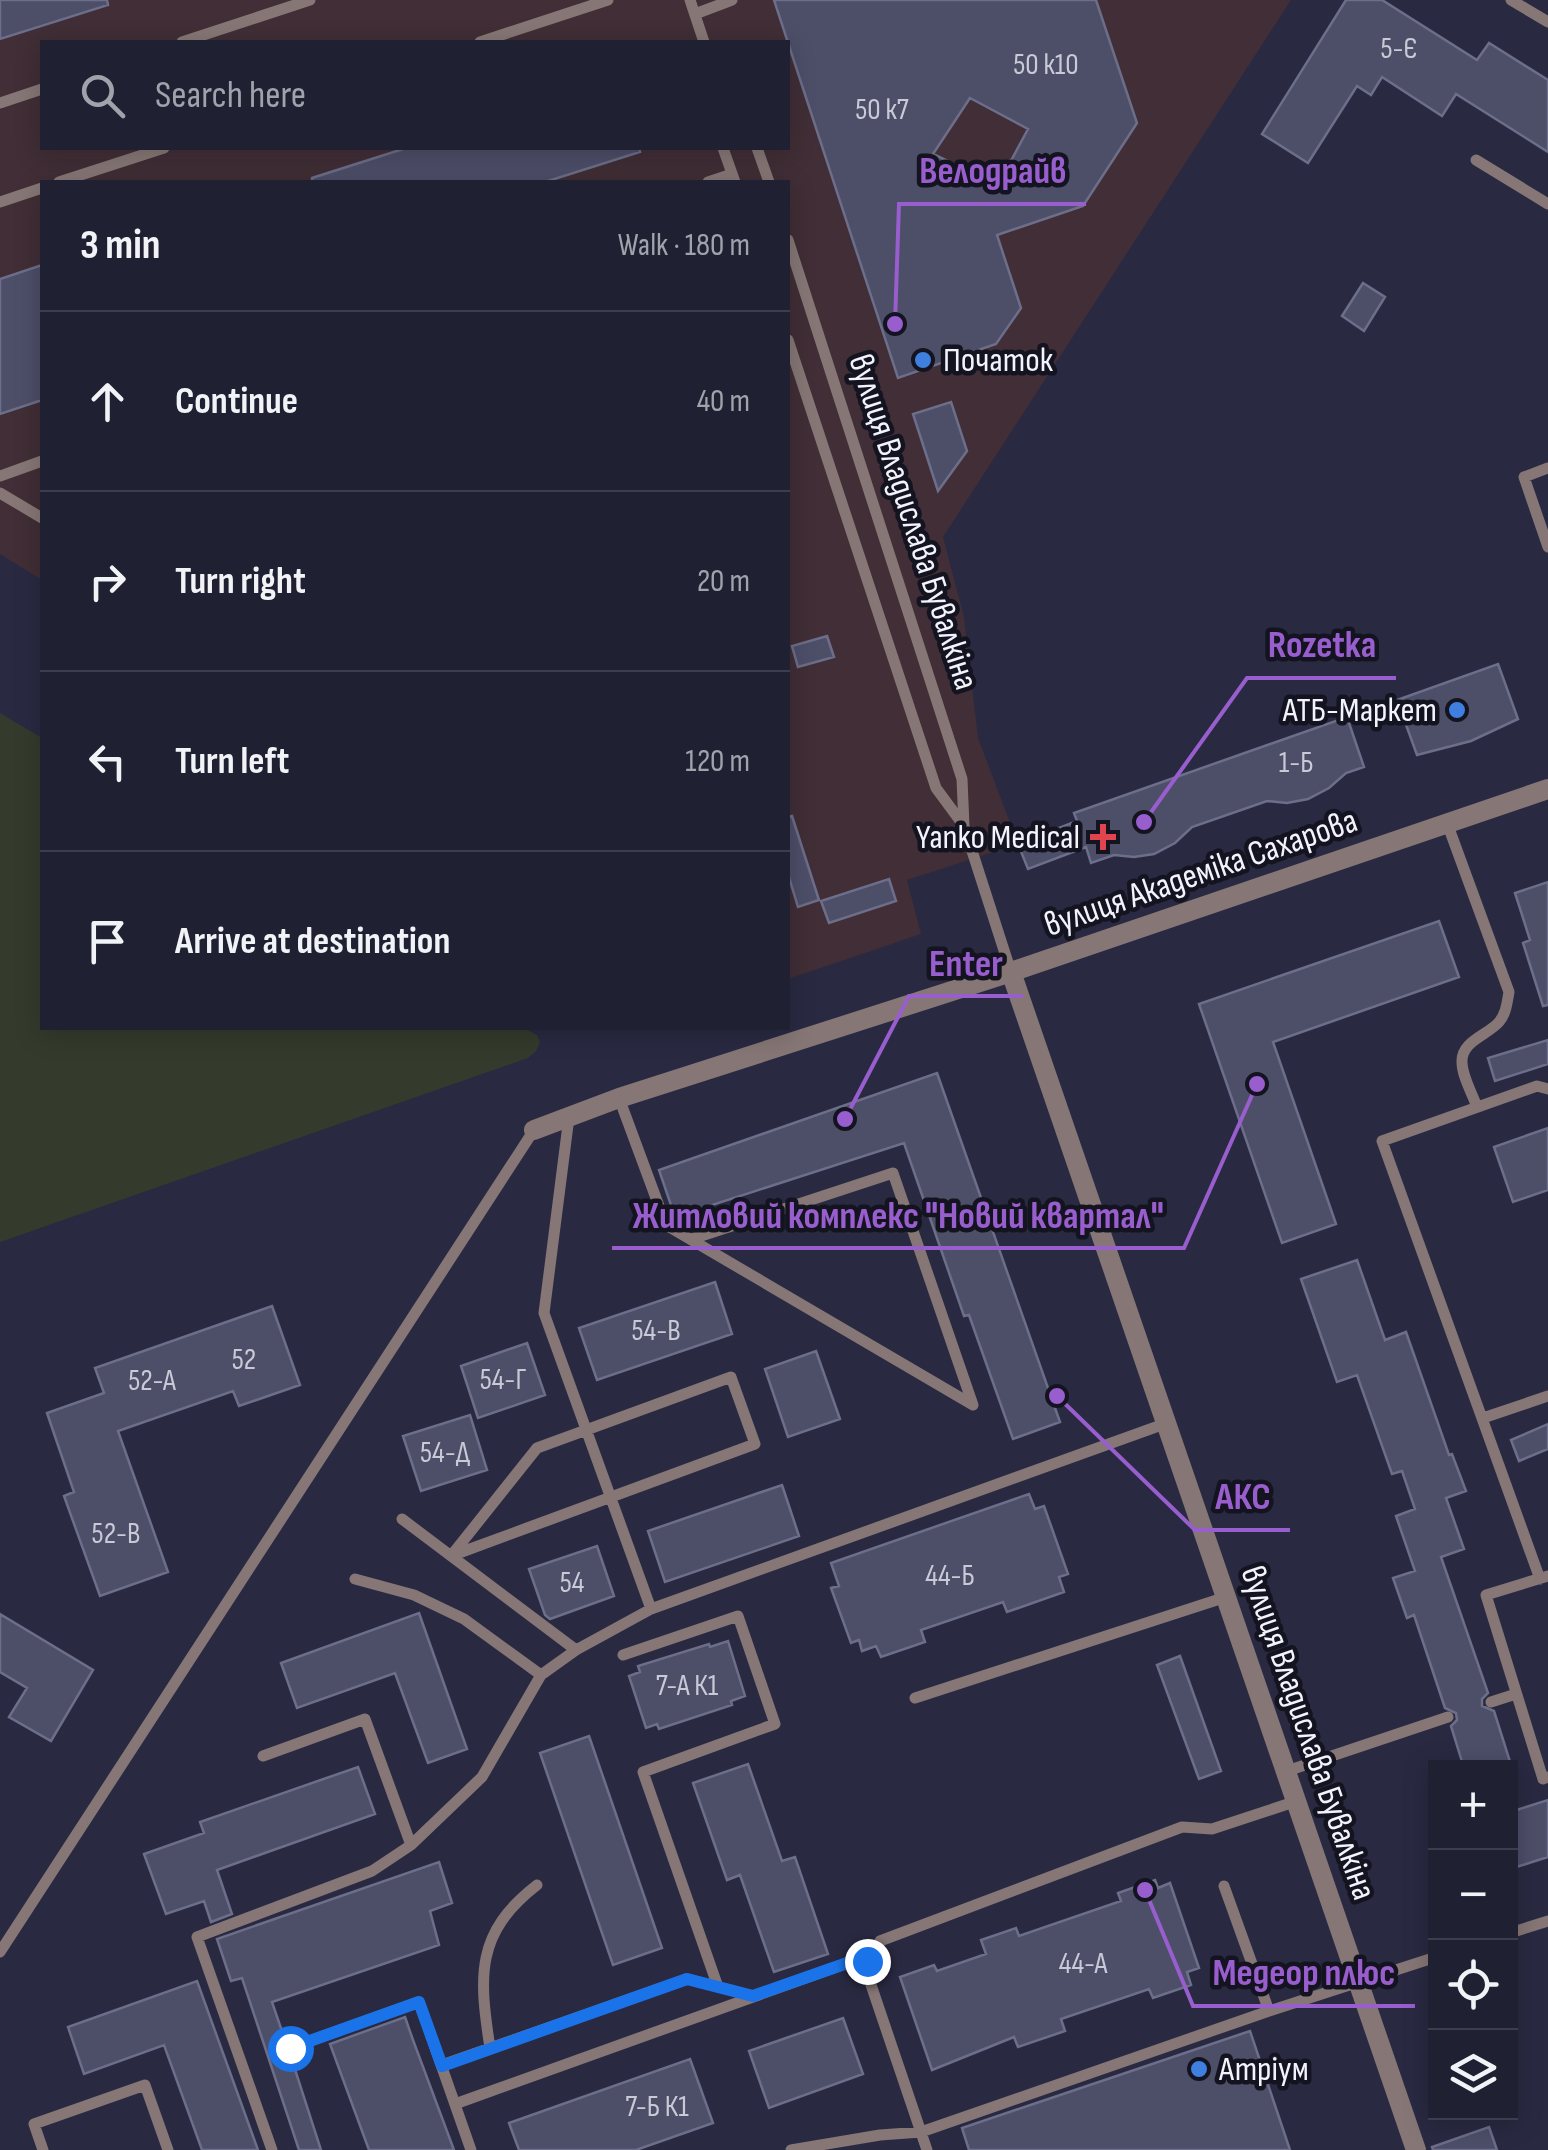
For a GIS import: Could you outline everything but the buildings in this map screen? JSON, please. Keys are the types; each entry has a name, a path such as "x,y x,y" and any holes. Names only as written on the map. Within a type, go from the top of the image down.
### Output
{"street":[{"name":"вулиця Академіка Сахарова","path":"534,1130 619,1098 1011,972 1548,789"},
{"name":"вулиця Владислава Бувалкіна","path":"1011,972 1416,2150"}],"lane":[{"path":"188,40 310,0"},
{"path":"486,40 608,0"},
{"path":"690,0 703,40"},
{"path":"695,14 732,0"},
{"path":"1511,0 1548,22"},
{"path":"0,103 40,90"},
{"path":"65,180 158,150"},
{"path":"725,150 734,178"},
{"path":"758,150 768,180"},
{"path":"1476,160 1548,204"},
{"path":"0,202 40,189"},
{"name":"вулиця Владислава Бувалкіна","path":"790,246 962,779 964,826 1011,972"},
{"name":"вулиця Владислава Бувалкіна","path":"790,346 936,788 964,826"},
{"path":"0,476 40,462"},
{"path":"1548,468 1524,477 1548,547"},
{"path":"0,492 40,517"},
{"path":"1447,823 1509,992 1498,1022 1462,1054 1477,1107"},
{"path":"1548,1089 1537,1086 1382,1140 1544,1578 1486,1595 1542,1779 1548,1777"},
{"path":"619,1098 666,1225 973,1405 893,1173 692,1240"},
{"path":"569,1117 544,1313 651,1609"},
{"path":"0,1952 534,1130"},
{"path":"732,1376 755,1444 450,1556 536,1448 732,1376"},
{"path":"1483,1418 1548,1396"},
{"path":"272,2150 197,1937 372,1870 411,1845 482,1777 541,1676 576,1650 651,1609 1167,1422"},
{"path":"402,1519 576,1650"},
{"path":"354,1579 414,1596 464,1620 541,1676"},
{"path":"915,1698 1226,1597"},
{"path":"623,1655 738,1616 775,1724 643,1772 718,1987"},
{"path":"1491,1702 1516,1694"},
{"path":"1286,1770 1448,1717"},
{"path":"263,1756 365,1719 411,1845"},
{"path":"455,2104 870,1955 888,1936 1182,1827 1212,1829 1297,1801"},
{"path":"490,2048 483,2004 484,1964 495,1928 510,1905 537,1884"},
{"path":"1224,1886 1269,2011"},
{"path":"1518,1930 1548,1921"},
{"path":"870,1955 866,1973 928,2150"},
{"path":"795,2150 880,2134 921,2132 1428,1960"},
{"path":"442,2066 687,1979 753,1996"},
{"path":"290,2048 419,2002 472,2150"},
{"path":"43,2150 34,2124 145,2084 168,2150"}],"shaded area":[{"name":"Початок","path":"0,0 1291,0 943,537 964,617 978,738 1018,844 907,880 921,934 790,978 790,180 40,180 40,579 0,554"}],"green space":[{"path":"0,713 40,737 40,1030 527,1030 537,1035 540,1042 528,1058 0,1242"}],"place":[{"name":"Велодрайв","path":"895,324"},
{"name":"Початок","path":"923,360"},
{"name":"АТБ-Маркет","path":"1457,710"},
{"name":"Rozetka","path":"1144,822"},
{"name":"Yanko Medical","path":"1103,837"},
{"name":"Житловий комплекс \"Новий квартал\"","path":"1257,1084"},
{"name":"Enter","path":"845,1119"},
{"name":"АКС","path":"1057,1396"},
{"name":"Медеор плюс","path":"1145,1890"},
{"name":"Атріум","path":"1199,2069"}],"route":[{"path":"290,2048 419,2002 442,2066 687,1979 753,1996 870,1955 867,1961"}]}
